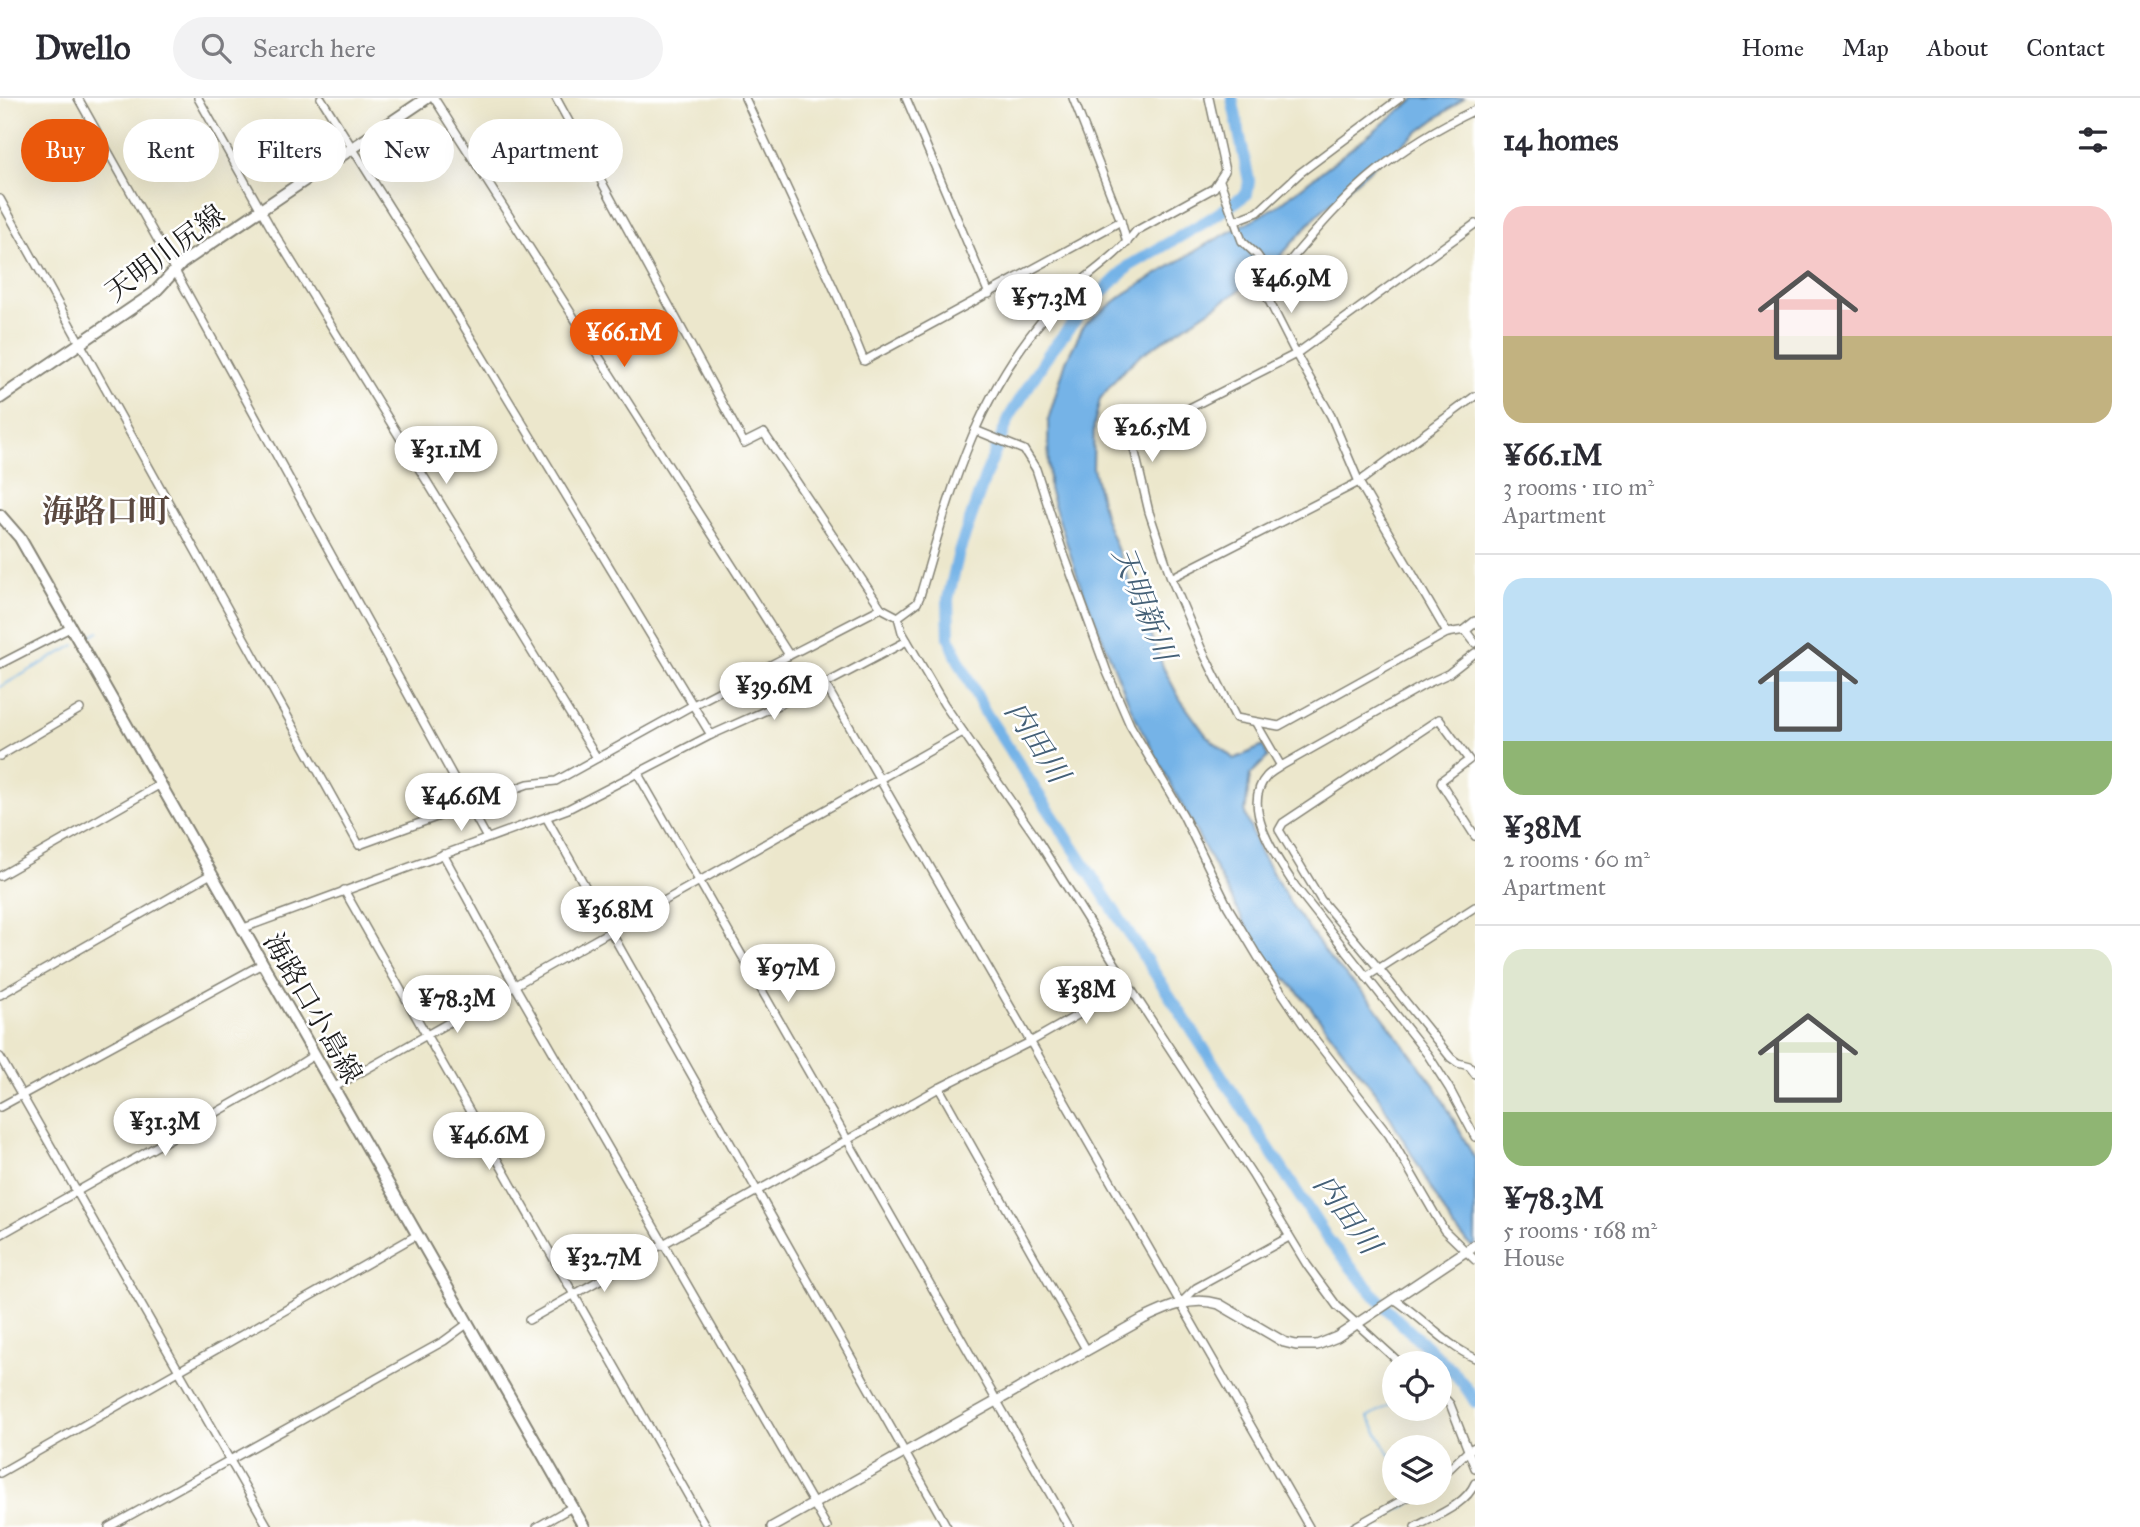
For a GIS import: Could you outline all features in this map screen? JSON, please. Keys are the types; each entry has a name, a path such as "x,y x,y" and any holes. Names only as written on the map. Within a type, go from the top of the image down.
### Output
{"main road":[{"name":"天明川尻線","path":"0,398 154,293 167,281 174,269 427,98"},
{"name":"海路口小島線","path":"3,521 20,538 584,1527"}],"street":[{"path":"78,98 487,838"},
{"path":"198,98 261,210 597,758"},
{"path":"321,98 457,315 711,735"},
{"path":"434,98 789,655"},
{"path":"556,98 744,443 764,433 881,608 898,617 907,641 963,732 1035,836 1252,1174 1307,1265 1337,1306 1359,1323 1361,1329 1387,1351"},
{"path":"744,98 825,269 864,360 1121,221"},
{"path":"906,98 989,294"},
{"path":"1073,98 1127,243"},
{"path":"1209,98 1225,171 1222,183 1233,210 1235,225 1242,241 1257,255 1270,274 1277,276 1348,198 1378,170 1426,137 1475,110"},
{"path":"1235,225 1258,212 1300,173 1400,98"},
{"path":"898,617 917,603 920,596 955,478 998,382 1038,326 1065,295 1127,243 1136,231 1222,183"},
{"path":"0,199 359,845 528,784 556,781 693,705 881,608"},
{"path":"1475,224 1296,354 1146,430 1134,440 1149,512 1171,578 1234,716 1240,720 1279,726 1447,633 1465,630 1475,622"},
{"path":"1270,274 1261,285 1331,416 1359,482 1447,633"},
{"path":"1171,578 1359,482 1475,396"},
{"path":"975,430 1024,450 1036,469 1107,672 1130,725 1183,815 1228,906 1303,1024 1390,1135 1444,1230 1475,1260"},
{"path":"0,664 70,628"},
{"path":"1465,630 1475,643"},
{"path":"241,929 568,809 711,735 825,684 907,641"},
{"path":"1475,653 1448,674 1266,776 1259,789 1257,806 1266,838 1295,886 1428,1055 1472,1124 1475,1137"},
{"path":"825,684 1309,1527"},
{"path":"0,756 80,709"},
{"path":"1475,836 1441,783 1469,760 1439,719 1283,823 1279,834 1321,900 1451,1058 1469,1066 1475,1074"},
{"path":"1255,723 1281,766"},
{"path":"333,1088 963,732"},
{"path":"638,774 702,881 1069,1527"},
{"path":"0,876 159,785"},
{"path":"546,817 947,1527"},
{"path":"443,854 515,986 827,1527"},
{"path":"0,995 211,874"},
{"path":"344,890 706,1527"},
{"path":"1366,977 1475,907"},
{"path":"0,1107 262,964"},
{"path":"528,1320 939,1088 1030,1042 1129,986"},
{"path":"0,1235 314,1055"},
{"path":"0,1057 268,1527"},
{"path":"939,1088 1087,1351"},
{"path":"0,1473 416,1235"},
{"path":"772,1527 1143,1320 1182,1302 1196,1288 1289,1237"},
{"path":"1182,1302 1211,1301 1219,1304 1235,1311 1275,1338 1296,1345 1325,1343 1475,1245"},
{"path":"1394,1299 1416,1314 1458,1351 1475,1358"},
{"path":"109,1527 444,1341 467,1324"},
{"path":"1452,1408 1472,1449 1475,1468"},
{"path":"1452,1467 1472,1449"},
{"path":"1415,1527 1453,1506 1468,1494 1475,1483"},
{"path":"1354,1527 1393,1505"},
{"path":"537,1527 572,1507"}],"water":[{"path":"1416,98 1464,98 1382,159 1318,214 1277,260 1278,265 1138,357 1118,376 1100,399 1094,425 1093,468 1105,518 1164,669 1180,699 1206,735 1234,759 1263,746 1268,757 1250,775 1245,814 1260,852 1291,904 1331,960 1371,1001 1437,1089 1475,1159 1475,1250 1453,1227 1380,1099 1305,1000 1257,947 1132,711 1079,581 1049,489 1048,420 1066,361 1084,325 1126,293 1207,244 1276,207"}],"waterway":[{"name":"内田川","path":"1232,98 1249,181 1247,194 1129,266 1081,313 1049,353 1010,416 986,474 959,552 948,599 949,637 985,712 1327,1238 1385,1307 1458,1378 1475,1402"},
{"path":"85,639 99,631"},
{"path":"0,687 75,645"},
{"path":"1382,1409 1368,1417 1382,1441"},
{"path":"1369,1527 1407,1505"}],"district":[{"name":"海路口町","path":"106,511"}],"water label":[{"name":"天明新川","path":"1144,604"}]}
